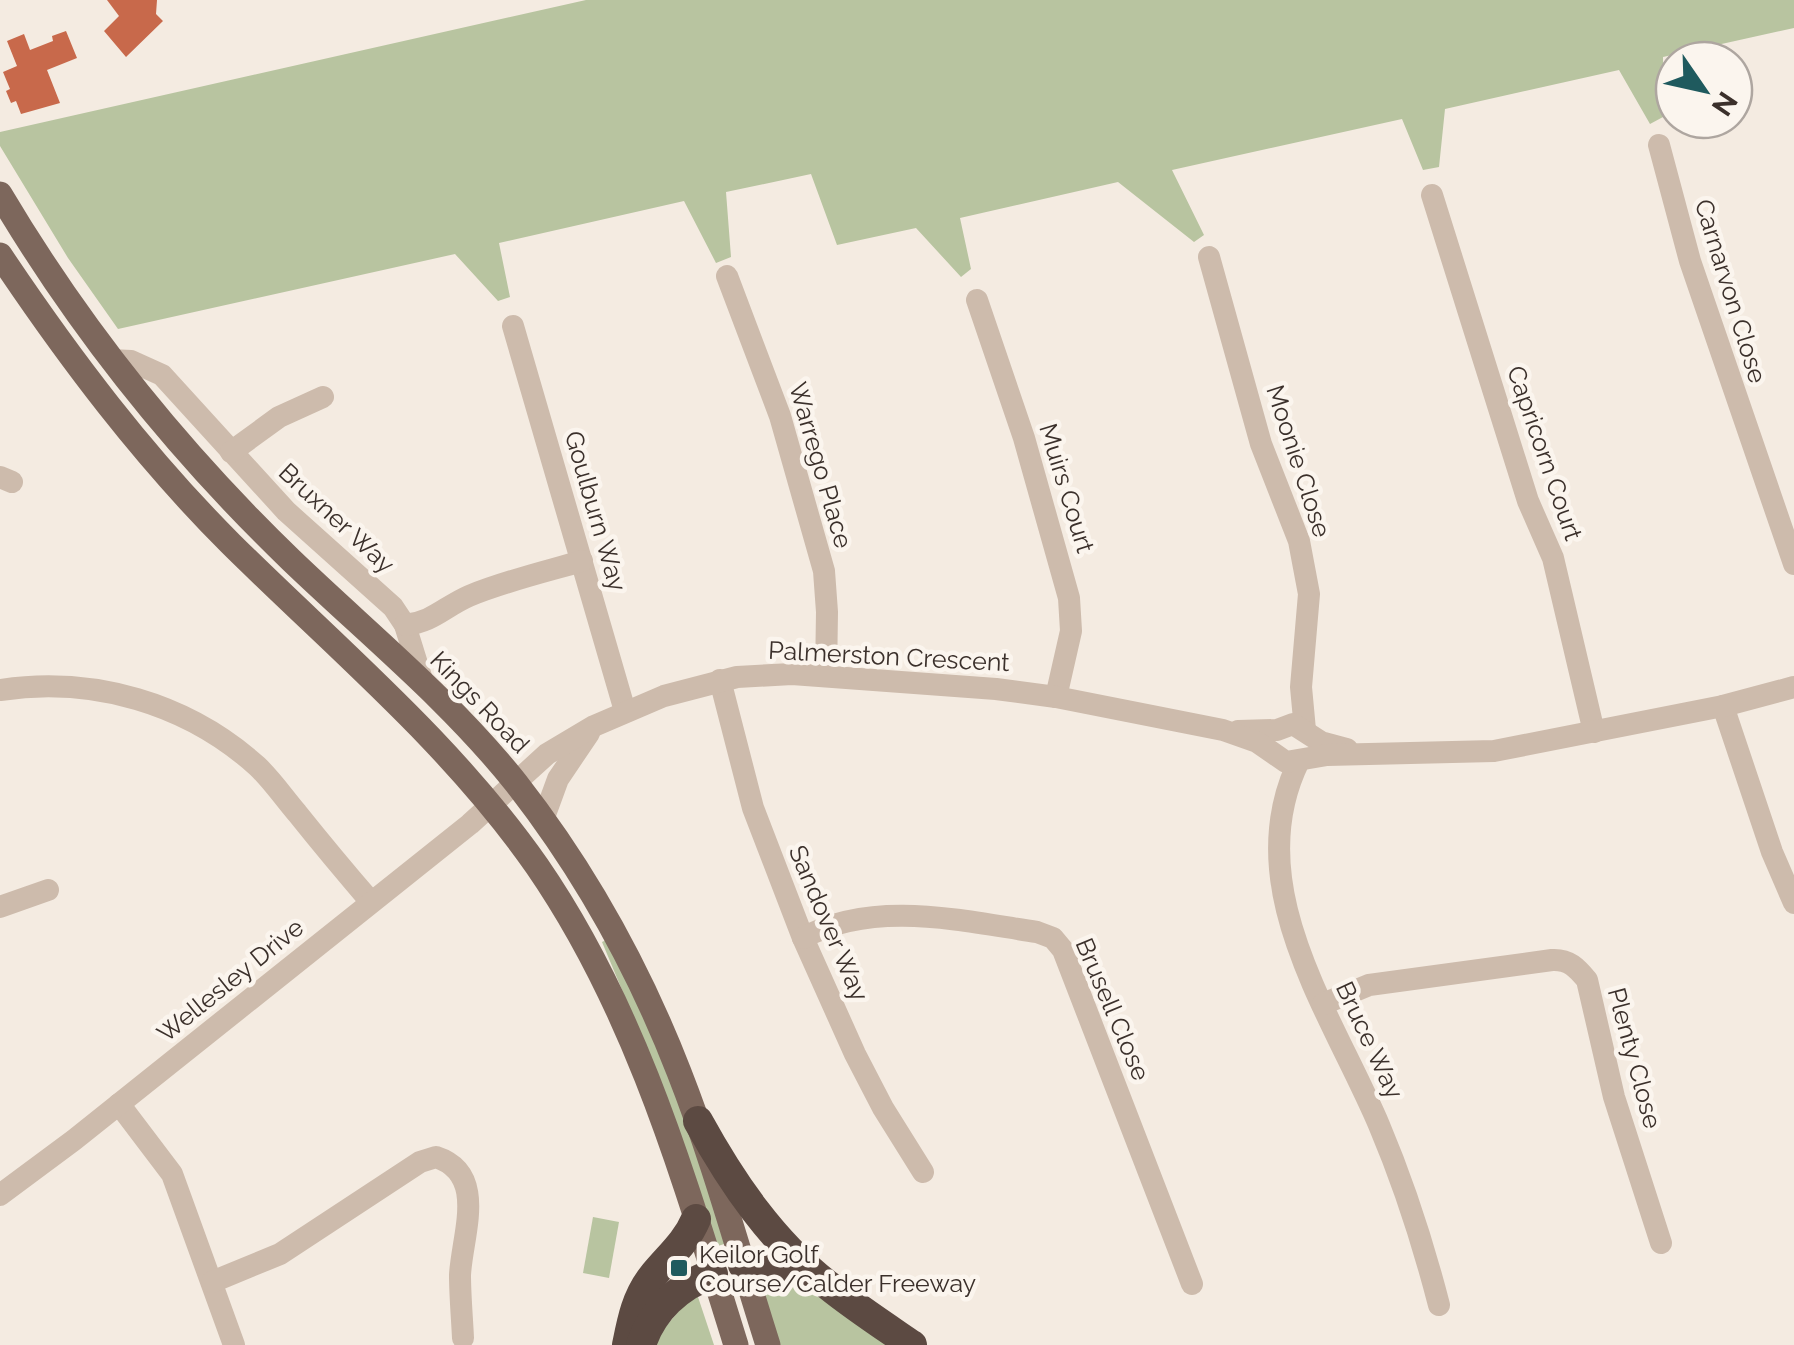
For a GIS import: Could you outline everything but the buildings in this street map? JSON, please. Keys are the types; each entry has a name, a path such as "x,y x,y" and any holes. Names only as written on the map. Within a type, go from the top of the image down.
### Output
{"highway":[{"path":"698,1122 726,1171 759,1216 825,1284 912,1345"},
{"path":"627,1345 641,1294 680,1247 696,1219"},
{"path":"641,1345 652,1320 667,1302 690,1284 728,1269 776,1263 825,1284"}],"main road":[{"name":"Kings Road","path":"0,194 54,279 138,395 218,486 423,683 514,782 594,898 632,966 698,1122 728,1269 736,1345"},
{"name":"Kings Road","path":"0,256 85,376 181,492 450,756 547,882 607,983 646,1070 696,1219 768,1345"},
{"path":"85,376 112,360"}],"street":[{"name":"Carnarvon Close","path":"1660,145 1690,261 1794,564"},
{"name":"Capricorn Court","path":"1432,194 1528,501 1552,558 1594,732"},
{"name":"Moonie Close","path":"1209,256 1262,444 1299,541 1308,594 1301,687 1304,746"},
{"name":"Warrego Place","path":"726,276 780,416 824,571 826,676"},
{"name":"Muirs Court","path":"977,300 1024,438 1070,598 1071,631 1056,697"},
{"name":"Goulburn Way","path":"513,326 625,711"},
{"name":"Bruxner Way","path":"112,360 131,362 162,375 286,510 393,606 405,624 423,683"},
{"path":"230,452 279,417 323,396"},
{"path":"405,624 428,621 450,605 490,588 582,561"},
{"name":"Palmerston Crescent","path":"490,805 562,743 625,711 720,680 766,675 826,676 1056,697 1277,741"},
{"name":"Sandover Way","path":"720,680 753,808 804,938 869,1081 923,1172"},
{"path":"0,690 31,685 87,687 156,704 210,729 259,768 370,902"},
{"name":"Moonie Close","path":"1277,741 1301,687"},
{"path":"1304,746 1293,724 1277,741 1286,762 1304,746 1366,754 1494,750 1723,706 1794,687"},
{"path":"1723,706 1772,852 1794,903"},
{"path":"543,820 558,779 594,726"},
{"name":"Bruce Way","path":"1277,741 1284,794"},
{"name":"Bruce Way","path":"1304,746 1284,794 1278,832 1280,872 1294,941 1407,1194 1439,1305"},
{"name":"Wellesley Drive","path":"0,1195 490,805"},
{"path":"0,907 48,890"},
{"name":"Brusell Close","path":"804,938 834,924 861,918 915,916 1038,932 1053,938 1063,950 1192,1284"},
{"name":"Plenty Close","path":"1323,1004 1369,985 1561,959 1576,966 1586,980 1614,1097 1662,1243"},
{"path":"119,1104 172,1174 234,1345"},
{"path":"212,1282 280,1254 420,1162 436,1156 458,1170 470,1204 460,1274 463,1338"}],"green space":[{"path":"586,0 1794,0 1794,28 1740,40 1654,40 1654,122 1650,124 1619,70 1445,109 1439,167 1423,170 1402,119 1172,170 1204,235 1194,242 1118,182 960,218 971,269 961,277 916,228 837,245 811,174 726,192 731,257 716,263 684,201 499,243 510,297 498,301 455,254 118,329 68,258 0,146 0,132"},
{"path":"608,939 658,1042 727,1243 715,1247 650,1057 602,942"},
{"path":"593,1217 619,1222 609,1278 583,1273"},
{"path":"769,1280 819,1297 894,1345 778,1345 760,1288"},
{"path":"696,1291 714,1345 650,1345"}],"place":[{"name":"Keilor Golf Course/Calder Freeway","path":"679,1268"}]}
